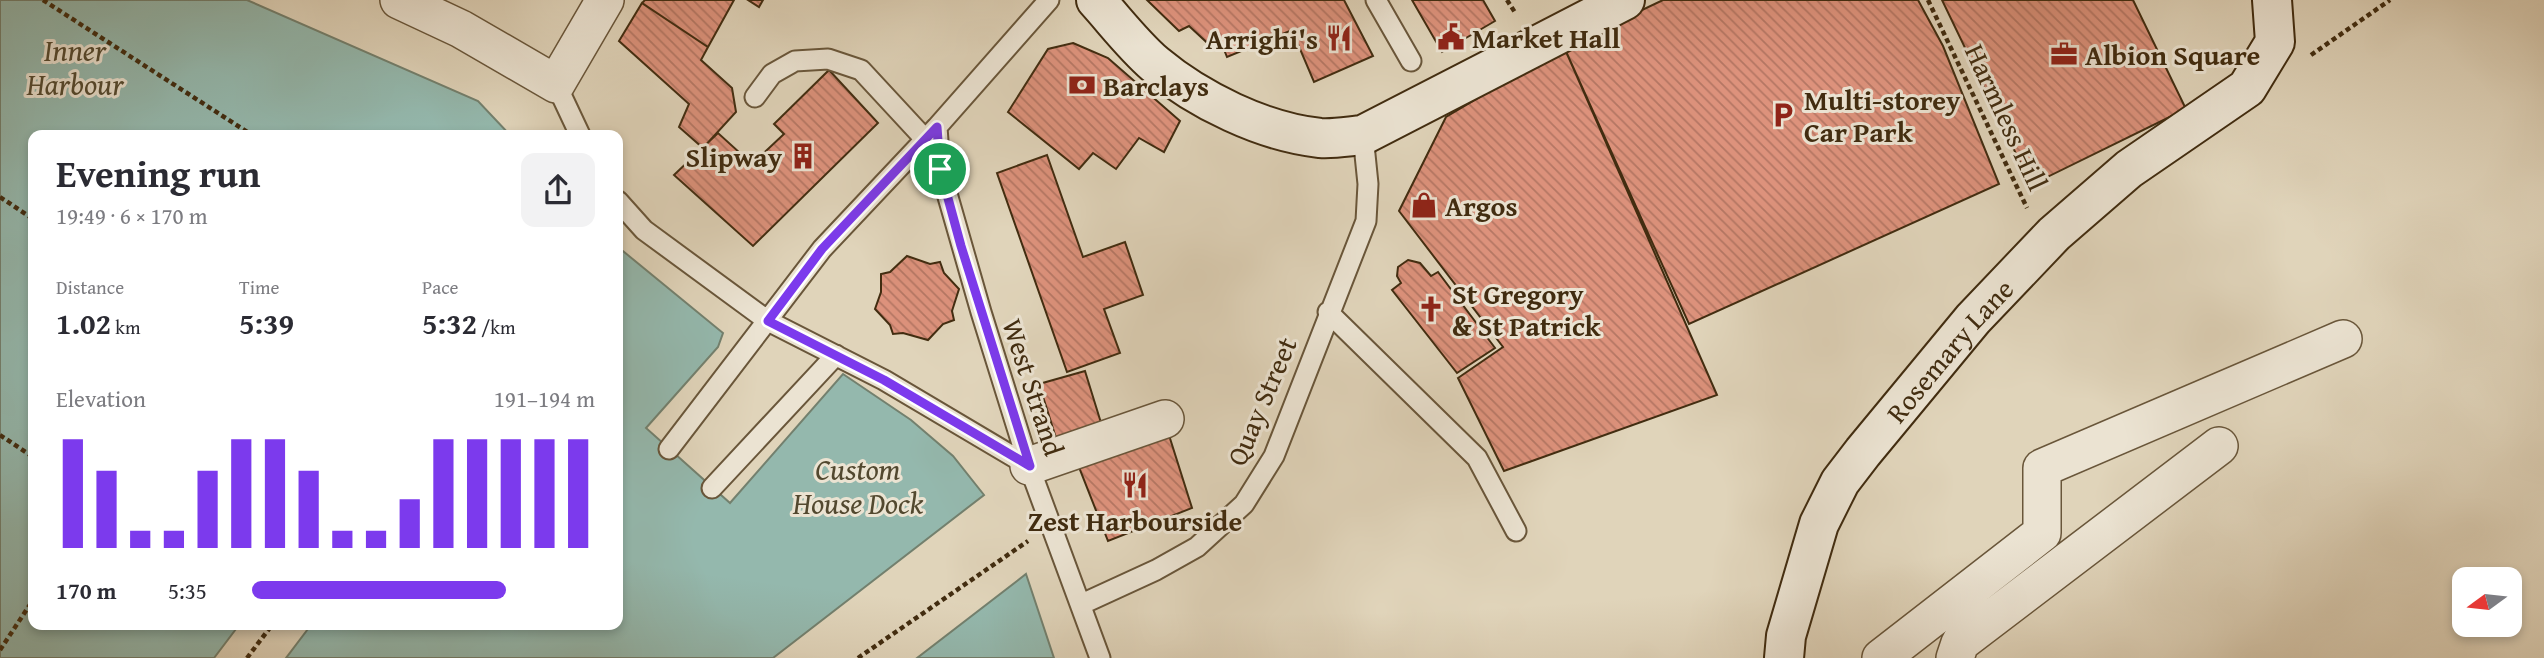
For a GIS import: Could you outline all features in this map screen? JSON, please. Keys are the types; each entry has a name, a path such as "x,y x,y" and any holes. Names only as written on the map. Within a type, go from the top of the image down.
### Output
{"street":[{"path":"399,0 461,29 556,84 605,0"},
{"path":"1096,0 1154,63 1193,90 1231,110 1277,129 1322,138 1363,135 1625,0"},
{"name":"Rosemary Lane","path":"1784,658 1786,636 1819,524 1840,482 1973,319 2054,234 2129,169 2247,88 2275,42 2272,0"},
{"path":"1881,658 2042,533 2042,468 2343,339"},
{"path":"1030,466 1165,419"},
{"path":"1955,658 1960,643 2219,446"}],"lane":[{"path":"669,449 822,249 1049,0"},
{"path":"1376,0 1411,61"},
{"path":"755,97 772,74 795,61 828,59 861,70 931,132"},
{"path":"556,84 578,130"},
{"name":"West Strand","path":"931,132 957,233 1030,466 1100,658"},
{"name":"Quay Street","path":"1082,604 1156,570 1197,547 1244,504 1273,456 1366,221 1368,184 1363,135"},
{"path":"623,207 644,230 768,321 884,380 1030,466"},
{"path":"1328,312 1477,458 1516,531"},
{"path":"712,488 836,355"}],"path":[{"path":"43,0 244,130"},
{"name":"Harmless Hill","path":"1928,0 2030,214"},
{"path":"2304,60 2390,0"},
{"path":"0,197 28,216"},
{"path":"0,435 28,454"},
{"path":"858,658 1052,524"},
{"path":"0,650 28,608"},
{"path":"247,658 268,630"}],"water":[{"name":"Inner Harbour","path":"0,0 247,0 478,101 505,130 28,130 28,630 235,630 214,658 0,658"},
{"name":"Custom House Dock","path":"623,251 723,333 718,347 646,428 730,503 843,374 911,420 953,456 984,495 773,658 286,658 307,630 623,630"},
{"path":"1026,574 1054,658 917,658"}],"building":[{"path":"645,0 734,0 708,47 642,3"},
{"path":"748,0 763,0 759,7"},
{"path":"1147,0 1344,0 1373,56 1314,82 1292,30 1227,57 1223,47 1215,50 1189,26 1179,31"},
{"name":"Market Hall","path":"1412,0 1483,0 1495,21 1442,52"},
{"name":"Multi-storey Car Park","path":"1663,0 1918,0 1943,46 1999,184 1689,324 1564,47"},
{"name":"Albion Square","path":"1942,0 2133,0 2186,109 2031,185"},
{"path":"642,3 708,47 701,60 732,88 736,112 703,148 679,127 689,104 619,41"},
{"name":"Barclays","path":"1073,43 1108,58 1180,121 1164,152 1139,138 1116,169 1093,153 1079,169 1008,112 1048,49"},
{"path":"1564,47 1717,395 1504,471 1458,378 1503,347 1399,211 1446,117"},
{"name":"Slipway","path":"829,70 878,123 753,246 674,175 718,133 752,164 784,134 774,124"},
{"path":"1047,155 1083,257 1125,242 1143,295 1104,309 1120,353 1067,372 997,173"},
{"path":"907,256 930,264 940,262 944,273 959,289 952,311 954,320 943,324 928,340 903,333 893,334 890,325 875,309 881,292 881,274 890,272"},
{"path":"1408,260 1420,263 1431,276 1438,272 1495,348 1457,373 1392,290 1401,283 1397,276 1398,267"},
{"path":"1085,371 1102,426 1056,438 1039,384"},
{"name":"Zest Harbourside","path":"1168,432 1192,508 1108,541 1077,462"}],"place":[{"name":"Market Hall","path":"1451,37"},
{"name":"Arrighi's","path":"1339,38"},
{"name":"Albion Square","path":"2064,54"},
{"name":"Barclays","path":"1082,85"},
{"name":"Multi-storey Car Park","path":"1783,115"},
{"name":"Slipway","path":"803,156"},
{"name":"Argos","path":"1424,205"},
{"name":"St Gregory & St Patrick","path":"1431,309"},
{"name":"Zest Harbourside","path":"1135,485"}],"route":[{"path":"937,127 940,169 981,312 1030,466 884,380 768,321 822,249 937,127"}]}
